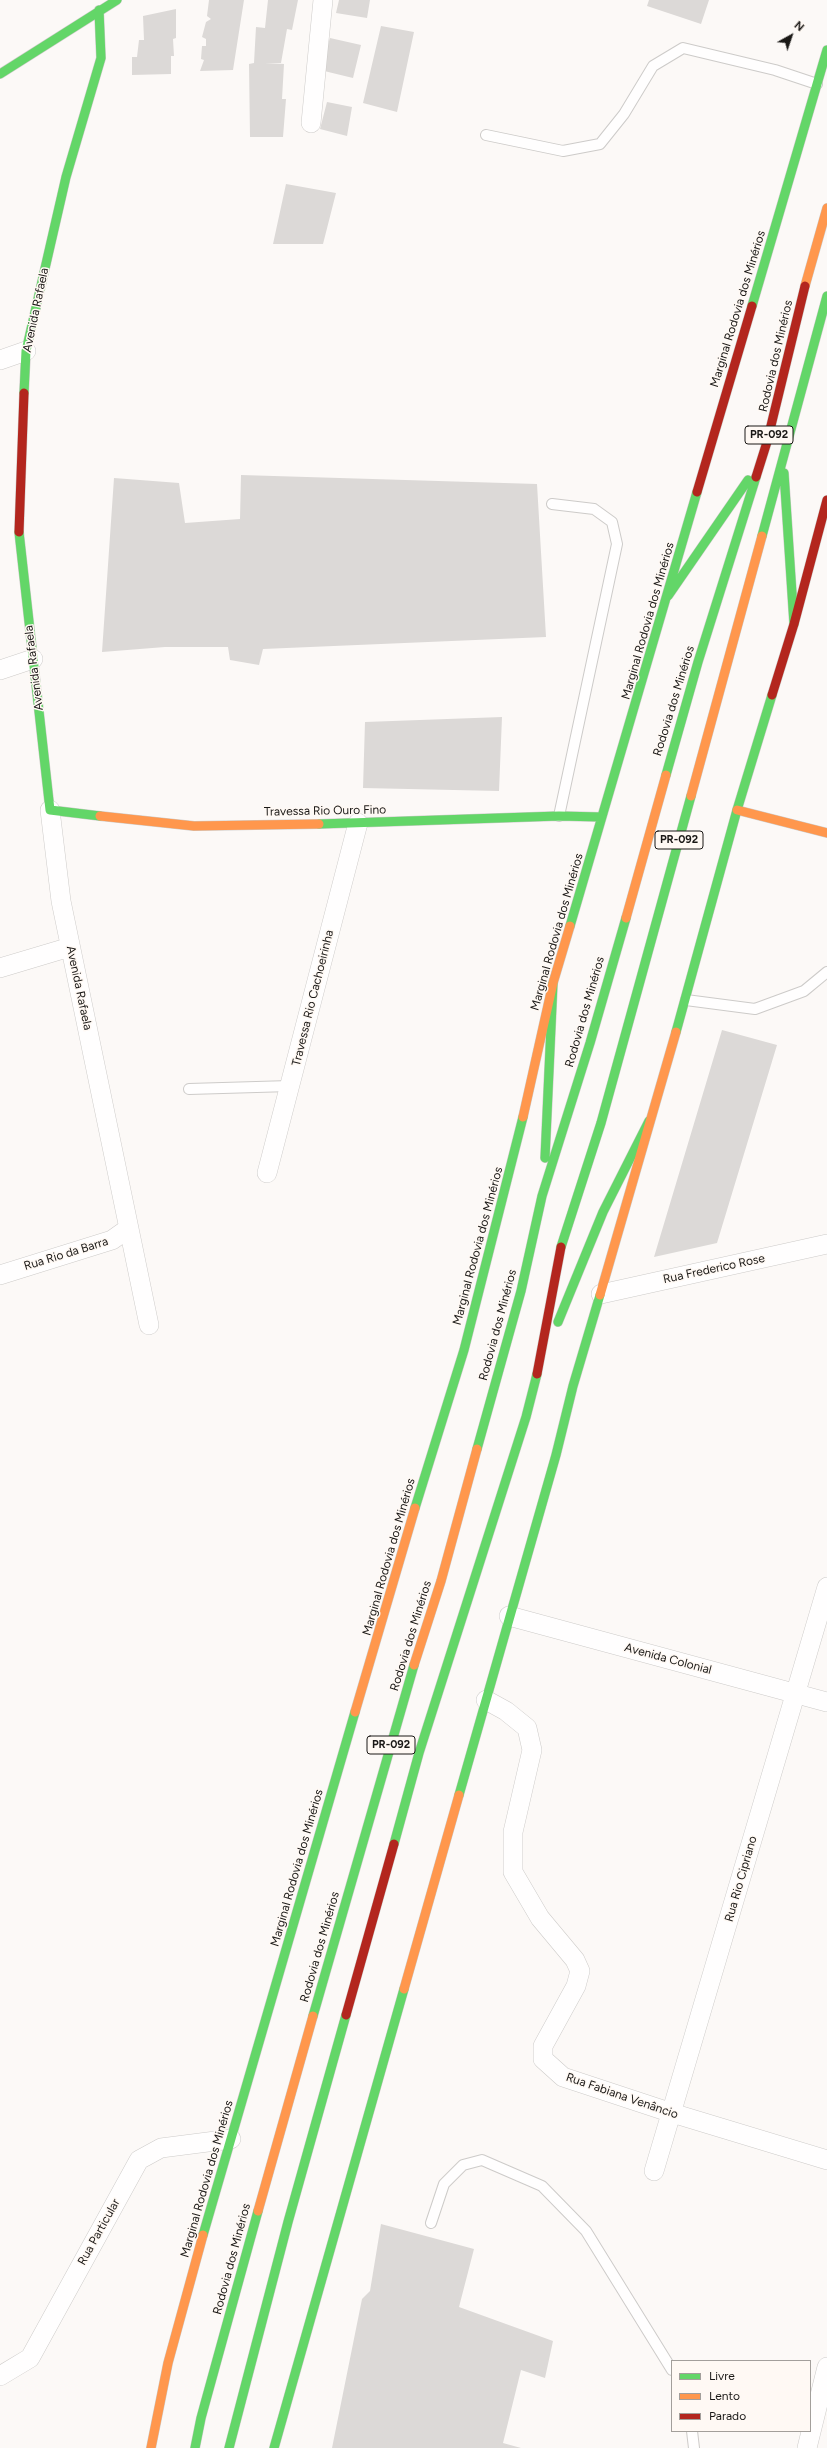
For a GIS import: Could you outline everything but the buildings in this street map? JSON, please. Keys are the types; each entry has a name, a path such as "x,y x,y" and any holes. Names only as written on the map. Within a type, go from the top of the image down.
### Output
{"main road":[{"path":"0,74 117,0"},
{"name":"Avenida Rafaela","path":"50,810 19,541 26,351 66,177 101,58 99,10"},
{"name":"Marginal Rodovia dos Minérios","path":"151,2448 168,2363 231,2139 404,1542 464,1350 512,1168 553,983 601,817 668,596 736,357 827,50"},
{"name":"Rodovia dos Minérios","path":"195,2448 203,2411 274,2153 415,1663 441,1582 521,1291 544,1189 590,1043 651,822 781,390 805,285 827,208"},
{"name":"PR-092","path":"229,2448 288,2222 419,1753 535,1385 563,1237 603,1116 827,296"},
{"path":"783,456 794,624"},
{"path":"668,596 760,462"},
{"path":"274,2448 649,1121 686,1000 737,810 794,624 827,500"},
{"name":"Travessa Rio Ouro Fino","path":"50,810 194,826 358,823 559,816 601,817"},
{"path":"737,810 827,833"},
{"path":"544,1189 553,983"},
{"path":"535,1385 567,1298 603,1212 649,1121"}],"street":[{"path":"311,123 323,0"},
{"path":"0,360 26,351"},
{"path":"0,670 32,659"},
{"name":"Avenida Rafaela","path":"50,810 60,901 149,1325"},
{"name":"Travessa Rio Cachoeirinha","path":"267,1173 358,823"},
{"path":"0,968 70,947"},
{"name":"Rua Rio da Barra","path":"0,1275 112,1240 129,1228"},
{"name":"Rua Frederico Rose","path":"601,1294 827,1244"},
{"name":"Rua Rio Cipriano","path":"654,2171 827,1587"},
{"name":"Avenida Colonial","path":"509,1616 827,1702"},
{"name":"Rua Fabiana Venâncio","path":"486,1700 506,1711 527,1728 532,1750 513,1832 513,1872 540,1918 575,1960 580,1971 576,1986 543,2046 543,2059 564,2077 672,2113 827,2160"},
{"name":"Rua Particular","path":"0,2376 30,2358 138,2160 161,2148 231,2139"},
{"path":"807,2448 827,2368"}],"lane":[{"path":"486,135 563,151 600,144 624,114 653,66 683,48 775,70 817,84"},
{"path":"552,504 594,509 612,522 617,544 559,816"},
{"path":"686,1000 755,1009 804,991 827,972"},
{"path":"189,1089 290,1086"},
{"path":"431,2223 444,2184 463,2165 482,2160 542,2186 586,2231 671,2368"},
{"path":"692,2432 694,2448"}],"traffic: fast":[{"path":"0,74 117,0"},
{"path":"24,393 26,351 66,177 101,58 99,10"},
{"path":"752,306 827,50"},
{"path":"762,536 827,296"},
{"path":"784,473 794,624"},
{"path":"666,775 698,662 756,477"},
{"path":"668,596 748,480"},
{"path":"570,926 697,492"},
{"path":"19,532 50,810 100,816"},
{"path":"676,1032 737,810 772,695"},
{"path":"561,1247 601,1123 691,796"},
{"path":"319,824 559,816 601,817"},
{"path":"477,1449 521,1291 542,1196 590,1043 626,918"},
{"path":"545,1158 553,983"},
{"path":"415,1508 464,1350 523,1117"},
{"path":"558,1322 603,1212 649,1121"},
{"path":"459,1795 556,1455 573,1386 600,1295"},
{"path":"394,1844 419,1753 526,1417 537,1374"},
{"path":"313,2016 414,1665"},
{"path":"203,2235 355,1712"},
{"path":"274,2448 404,1989"},
{"path":"229,2448 288,2222 346,2015"},
{"path":"195,2448 201,2418 258,2211"}],"traffic: slow":[{"path":"805,286 827,208"},
{"path":"691,796 762,536"},
{"path":"626,918 666,775"},
{"path":"737,810 827,833"},
{"path":"100,816 194,826 319,824"},
{"path":"523,1117 553,983 570,926"},
{"path":"600,1295 676,1032"},
{"path":"414,1665 441,1581 477,1449"},
{"path":"355,1712 415,1508"},
{"path":"404,1989 459,1795"},
{"path":"258,2211 313,2016"},
{"path":"151,2448 168,2363 203,2235"}],"traffic: jam":[{"path":"756,477 767,442 805,286"},
{"path":"697,492 752,306"},
{"path":"19,532 24,393"},
{"path":"772,695 794,624 827,500"},
{"path":"537,1374 561,1247"},
{"path":"346,2015 394,1844"}]}
